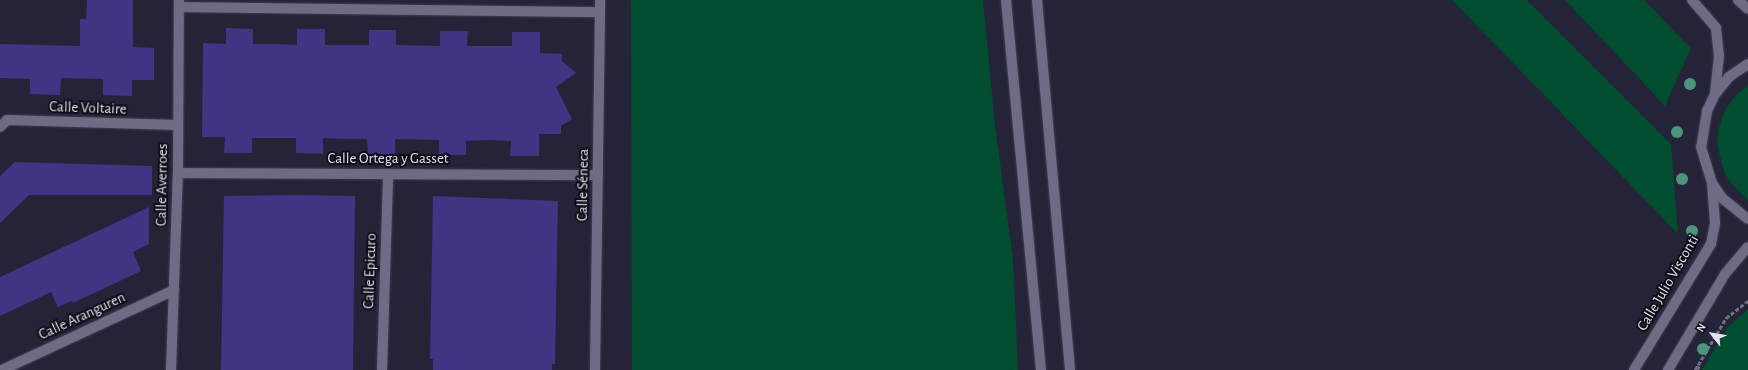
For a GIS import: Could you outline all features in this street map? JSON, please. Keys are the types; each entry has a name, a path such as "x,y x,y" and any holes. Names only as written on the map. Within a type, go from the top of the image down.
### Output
{"street":[{"name":"Calle Séneca","path":"595,370 600,0"},
{"path":"1006,0 1041,370"},
{"path":"1037,0 1070,370"},
{"path":"1692,0 1716,28 1719,56 1715,94"},
{"path":"1738,0 1748,9"},
{"path":"179,4 600,12"},
{"name":"Calle Averroes","path":"171,370 178,173 179,4"},
{"path":"1748,64 1729,77 1715,94 1707,111 1702,147 1712,183 1722,198 1748,219"},
{"name":"Calle Voltaire","path":"0,127 7,120 178,125"},
{"name":"Calle Ortega y Gasset","path":"178,173 598,175"},
{"name":"Calle Epicuro","path":"382,370 388,174"},
{"name":"Calle Julio Visconti","path":"1634,370 1711,244 1715,223 1712,183"},
{"path":"1668,370 1726,274 1748,247"},
{"name":"Calle Aranguren","path":"2,370 174,290"}],"path":[{"path":"1695,370 1726,318 1748,301"},
{"path":"1697,366 1701,370"}],"green space":[{"path":"631,0 983,0 995,125 1013,259 1018,370 632,370"},
{"path":"1452,0 1527,0 1671,144 1678,234"},
{"path":"1565,0 1644,0 1691,48 1665,106"},
{"path":"1748,85 1748,201 1730,182 1724,172 1717,144 1719,127 1725,110 1736,95"},
{"path":"1748,309 1748,370 1702,370 1727,328"}],"building":[{"path":"87,0 133,0 133,47 154,48 154,80 132,80 132,96 103,95 103,79 61,78 60,95 30,94 30,79 0,78 0,44 80,46 80,19 86,19"},
{"path":"226,28 253,29 253,44 297,45 297,29 325,29 325,45 369,45 369,30 396,30 396,45 440,46 440,31 468,31 467,46 512,46 512,32 540,32 540,53 562,54 562,61 576,73 556,87 572,119 561,126 561,134 539,134 539,156 510,156 511,141 466,141 466,155 439,155 439,140 395,139 395,154 368,154 367,139 323,138 323,154 296,153 296,138 252,138 252,153 224,153 225,137 202,137 203,43 226,44"},
{"path":"15,162 152,166 152,195 29,195 0,223 0,176"},
{"path":"224,196 355,196 353,370 221,370"},
{"path":"433,196 558,201 555,364 552,364 552,370 433,370 433,359 430,359"},
{"path":"149,207 149,244 133,252 141,271 73,303 72,301 58,307 51,292 0,316 0,277"}]}
